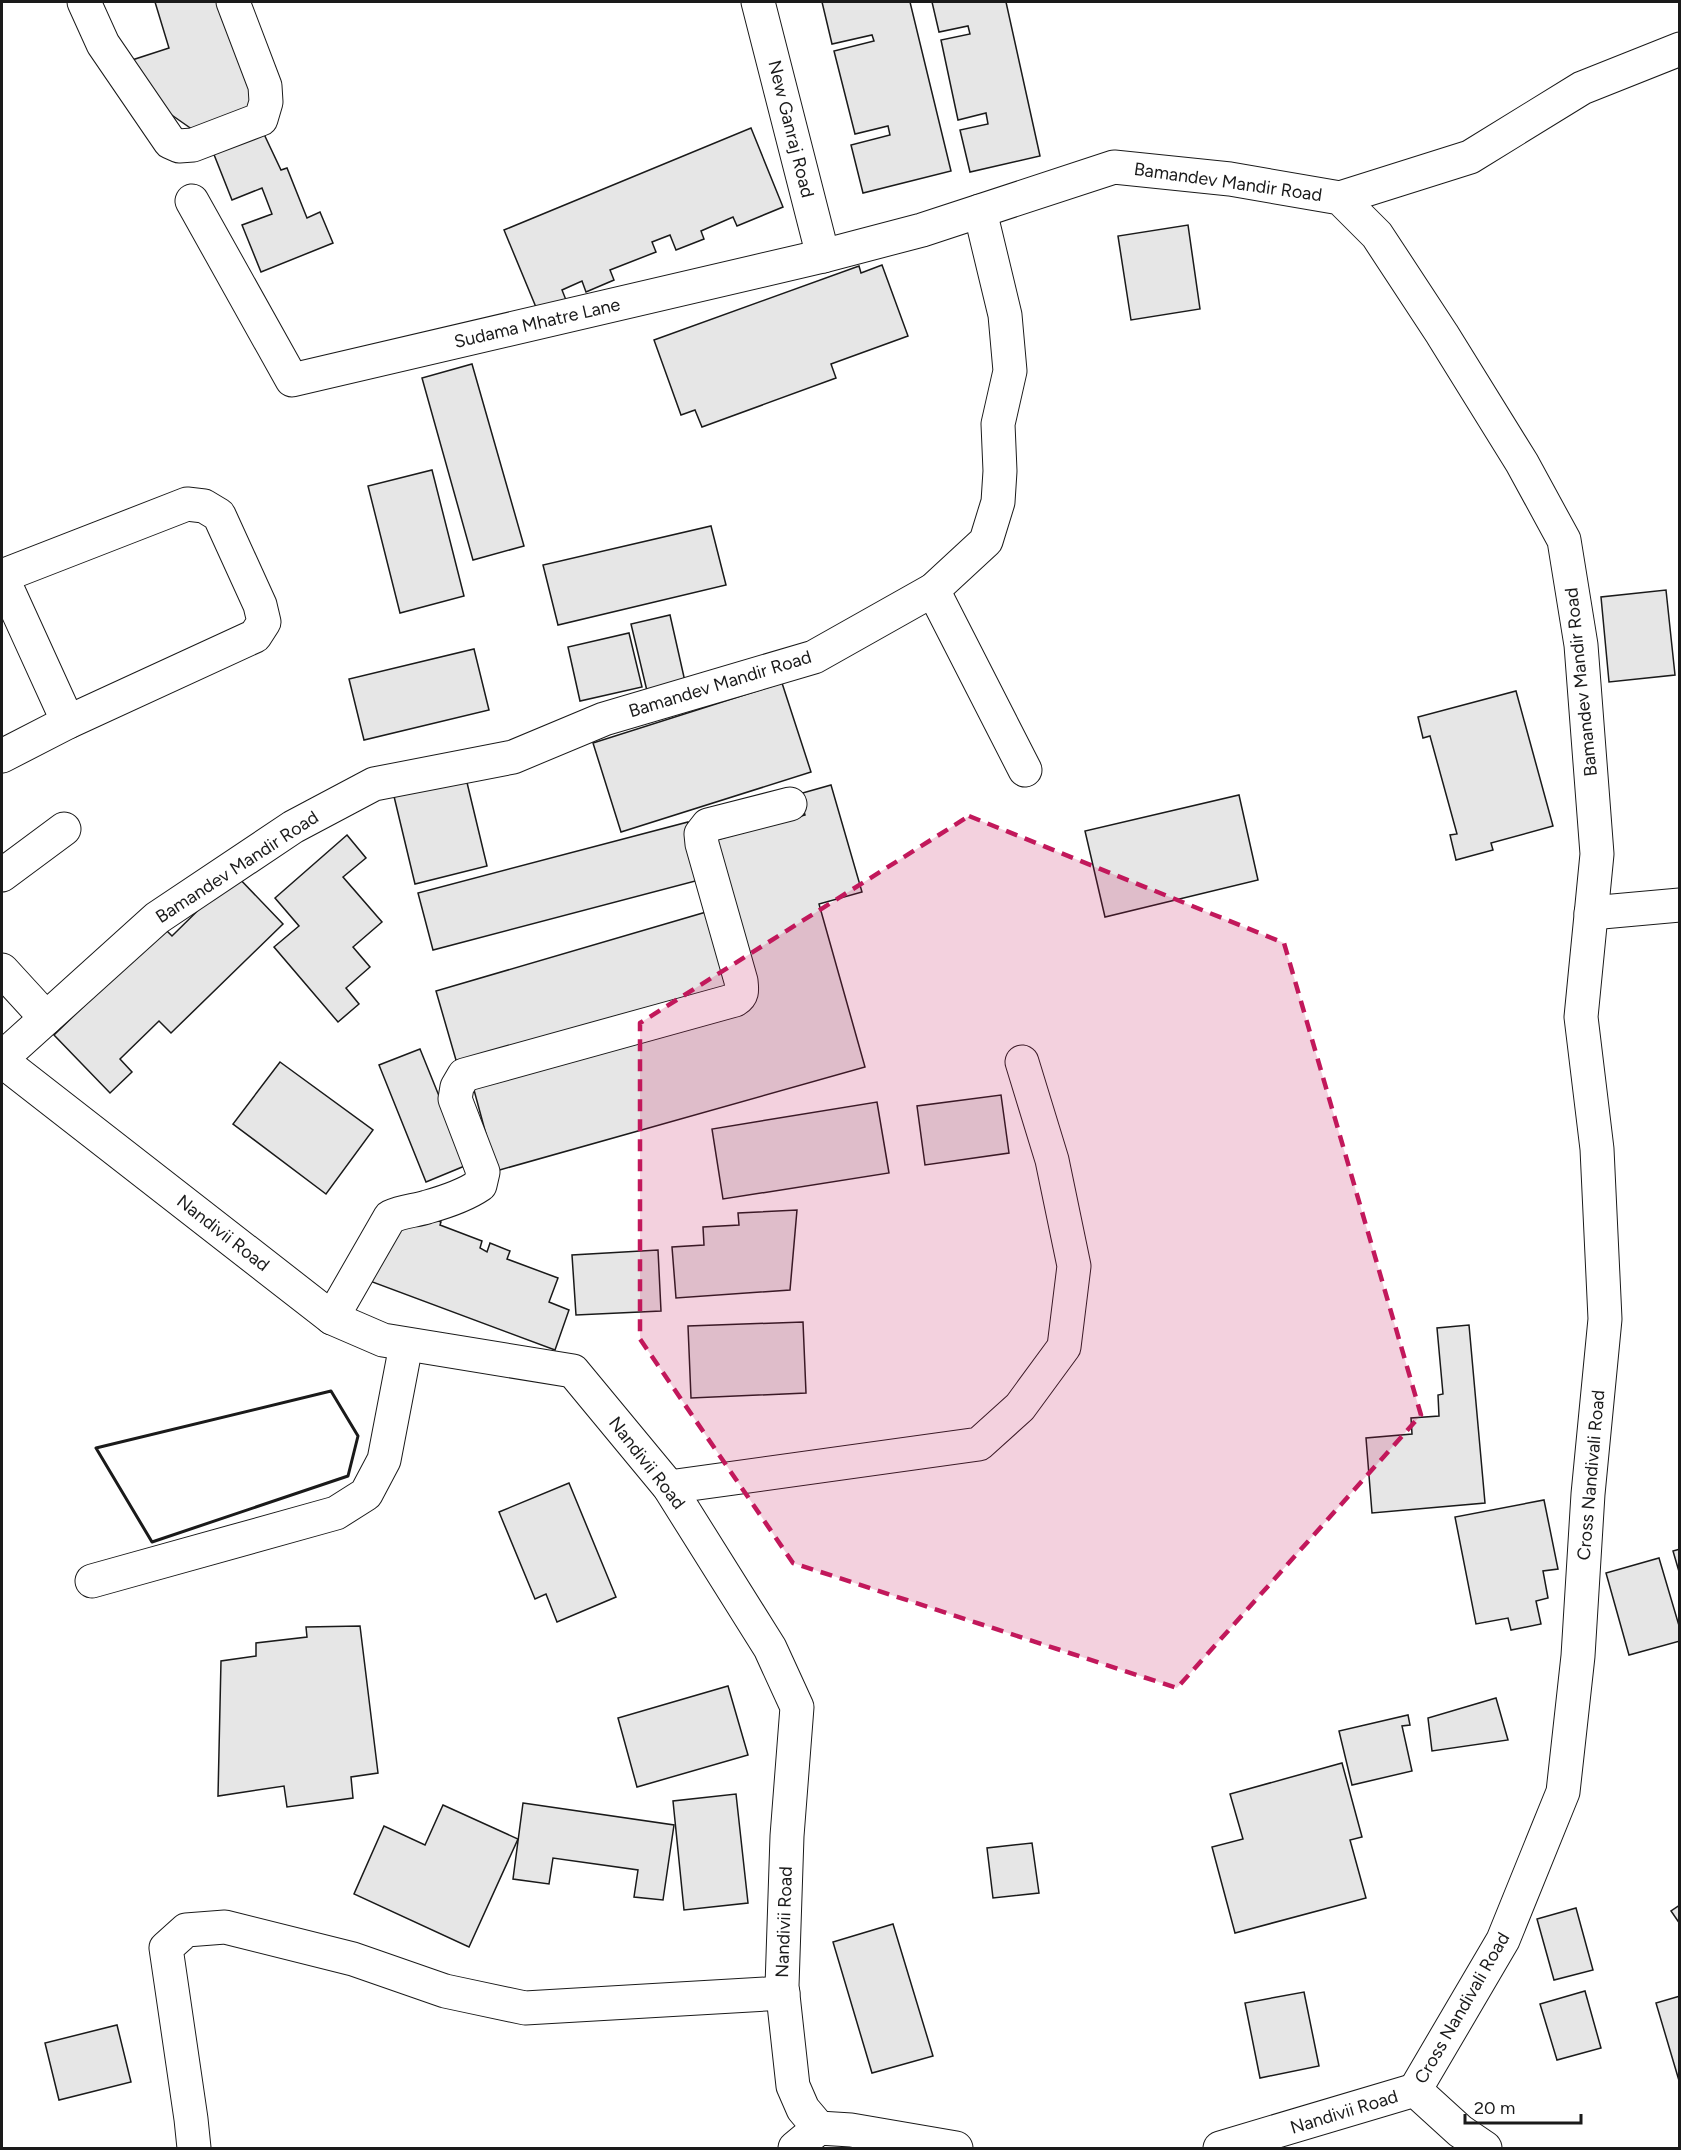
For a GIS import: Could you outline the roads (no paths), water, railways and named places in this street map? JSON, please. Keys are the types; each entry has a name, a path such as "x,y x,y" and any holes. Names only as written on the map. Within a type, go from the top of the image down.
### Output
{"street":[{"path":"84,2 103,44 170,142 179,146 193,145 261,119 264,113 265,86 233,2"},
{"name":"New Ganraj Road","path":"758,2 823,256"},
{"path":"1340,198 1470,157 1582,88 1680,49"},
{"name":"Bamandev Mandir Road","path":"2,1059 157,918 293,826 374,784 513,757 604,719 814,657 933,590 986,541 998,502 1000,471 998,424 1010,371 1005,315 980,211 1114,167 1230,179 1340,198 1377,235 1435,324 1522,463 1564,540 1581,645 1597,854 1591,913"},
{"name":"Sudama Mhatre Lane","path":"192,201 292,380 823,256 922,230 980,211"},
{"path":"2,756 68,722 255,636 264,622 260,605 219,515 204,506 187,504 2,577 68,722"},
{"path":"933,590 1025,770"},
{"path":"332,1317 390,1217 469,1193 480,1185 483,1172 455,1099 457,1087 464,1075 740,997 741,981 701,834 708,825 790,804"},
{"path":"2,875 64,829"},
{"path":"1591,913 1680,905"},
{"name":"Cross Nandivali Road","path":"1414,2090 1503,1940 1563,1792 1578,1656 1588,1494 1605,1319 1597,1149 1581,1017 1591,913"},
{"path":"2,970 46,1018"},
{"name":"Nandivii Road","path":"2,1059 332,1317 383,1340 573,1371 669,1487 770,1647 797,1707 787,1836 783,1993 792,2086 803,2109 807,2138 851,2130 956,2148"},
{"path":"669,1487 979,1444 1020,1407 1064,1347 1074,1266 1052,1160 1022,1062"},
{"path":"92,1581 336,1513 366,1494 384,1460 406,1344"},
{"path":"194,2148 166,1948 186,1930 225,1927 353,1959 446,1991 525,2008 783,1993"},
{"name":"Nandivii Road","path":"1220,2148 1414,2090 1460,2131 1485,2148"}]}
